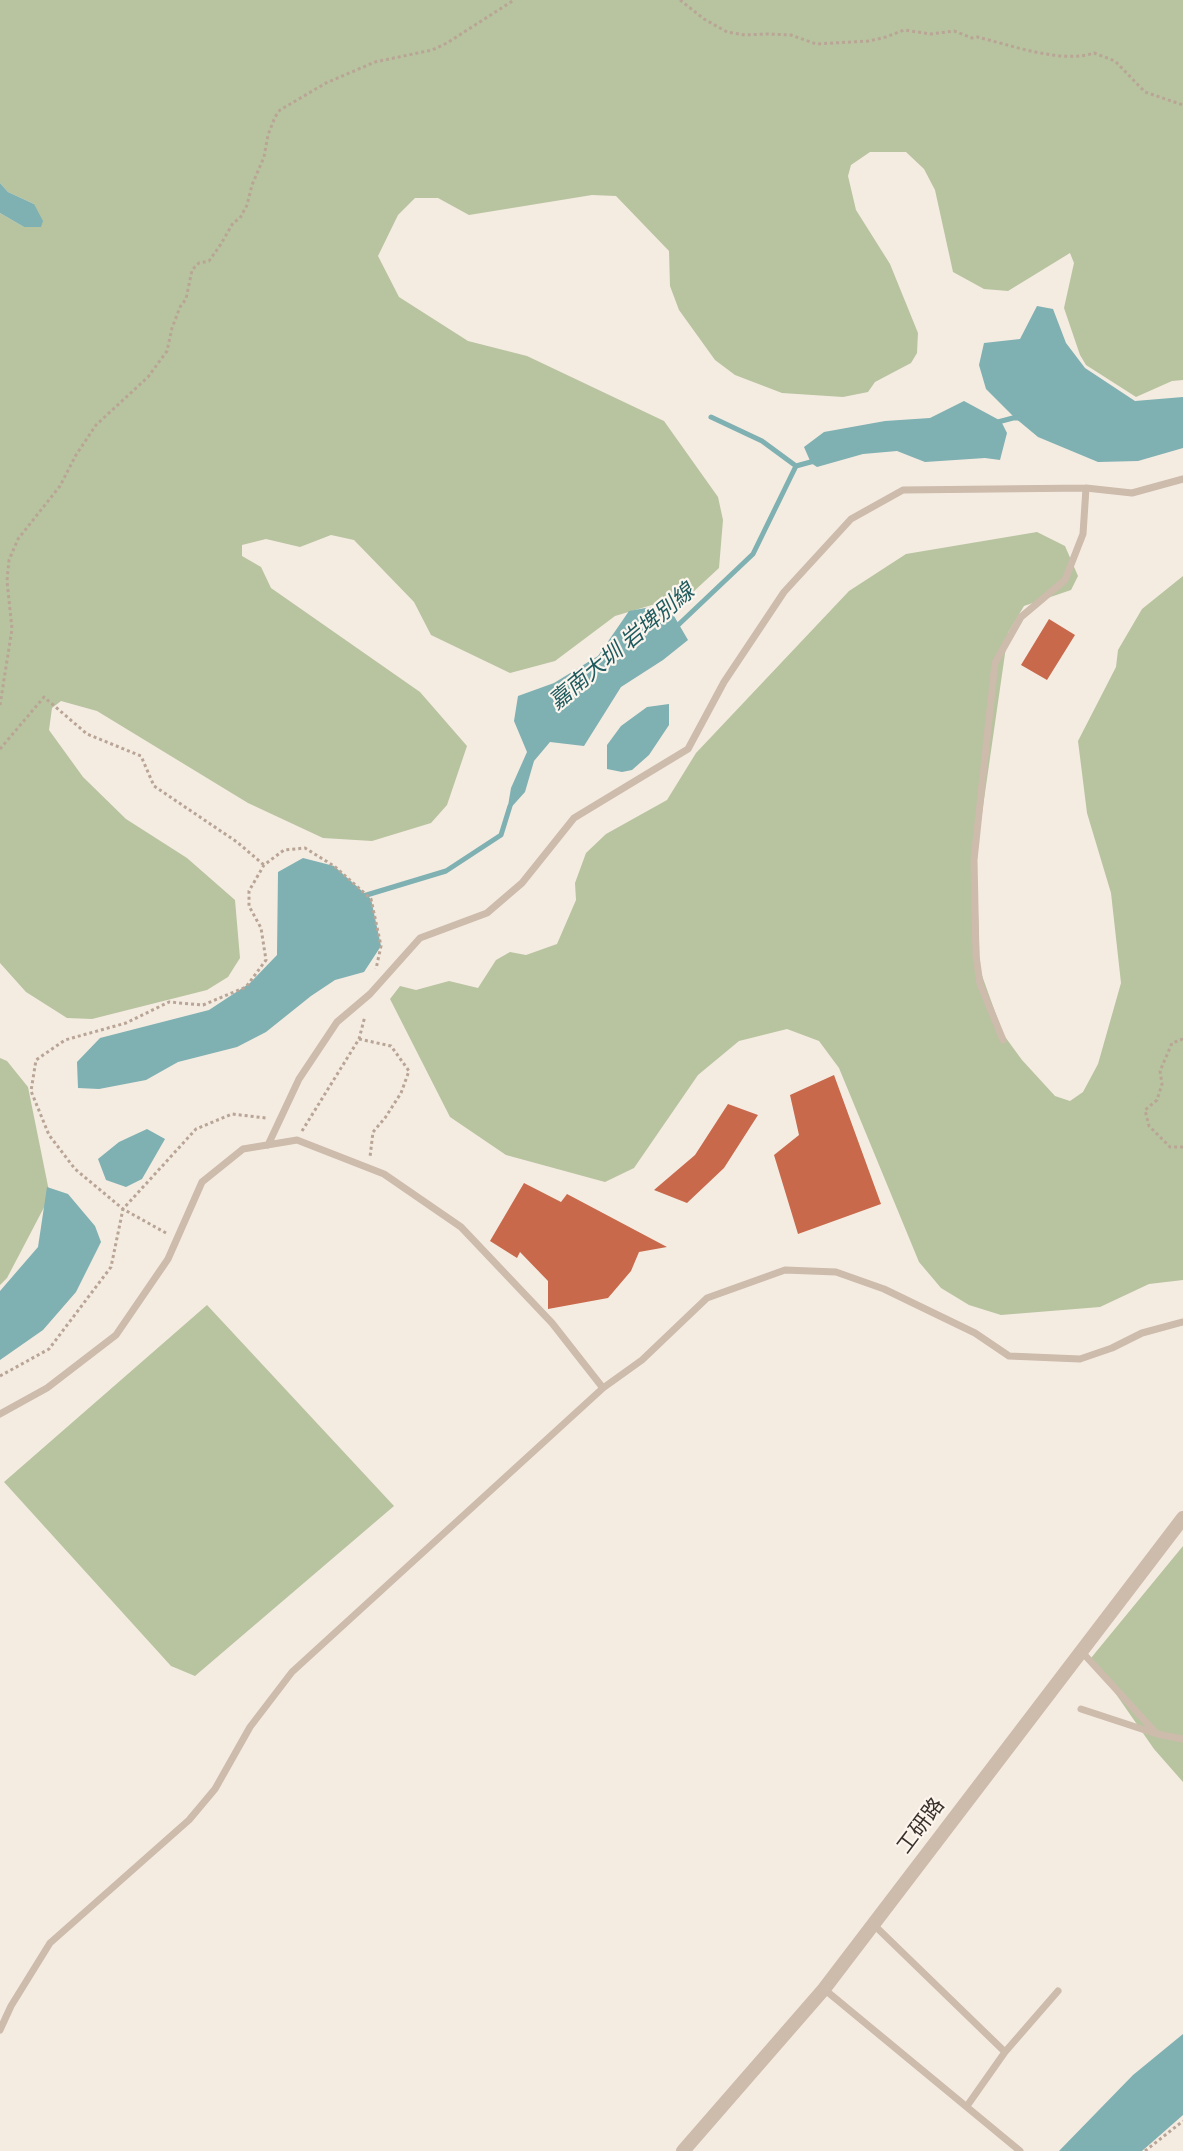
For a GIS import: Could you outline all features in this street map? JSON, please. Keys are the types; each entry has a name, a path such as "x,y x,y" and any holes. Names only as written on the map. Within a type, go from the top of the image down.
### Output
{"street":[{"name":"工研路","path":"683,2151 824,1989 1183,1518"}],"lane":[{"path":"268,1145 299,1079 337,1022 370,994 420,939 487,913 522,883 574,818 688,749 724,682 784,592 851,519 903,490 1086,488 1132,493 1183,479"},
{"path":"1003,1040 980,984 976,956 974,860 996,663 1021,617 1065,580 1083,534 1086,488"},
{"path":"0,1414 47,1388 116,1335 168,1259 202,1182 243,1149 297,1140 384,1174 461,1227 552,1323 603,1388"},
{"path":"0,2030 11,2006 50,1943 189,1820 215,1789 250,1727 291,1672 603,1388 642,1360 706,1298 785,1270 836,1272 884,1289 975,1333 1009,1356 1080,1359 1112,1348 1142,1333 1183,1322"},
{"path":"1082,1651 1157,1734"},
{"path":"1081,1709 1157,1734 1183,1739"},
{"path":"873,1924 1005,2052"},
{"path":"824,1989 1020,2151"},
{"path":"967,2106 1005,2052 1058,1991"}],"path":[{"path":"0,705 12,629 6,581 9,560 18,539 60,486 76,455 96,425 148,377 167,351 172,328 180,307 186,299 192,270 199,264 209,261 233,223 240,218 264,157 268,135 280,110 326,83 375,62 432,50 447,43 514,0"},
{"path":"680,0 704,20 727,33 791,35 816,44 868,41 886,38 904,30 931,34 954,31 972,38 977,37 1063,56 1082,57 1094,52 1115,61 1145,92 1183,105"},
{"path":"0,749 44,697 87,734 141,756 154,786 237,842 264,865"},
{"path":"177,1240 123,1209 75,1169 49,1135 31,1091 36,1060 65,1040 126,1023 169,1002 203,1005 246,987 266,960 261,928 249,906 249,891 264,865 284,850 305,848 334,866 371,899 381,946 359,1040 297,1140"},
{"path":"1183,1039 1172,1043 1160,1071 1162,1084 1157,1100 1145,1110 1149,1126 1170,1147 1183,1147"},
{"path":"359,1040 390,1046 410,1071 386,1118 373,1132 369,1168"},
{"path":"0,1376 49,1349 111,1267 123,1209 196,1129 232,1114 280,1119"},
{"path":"1145,2151 1183,2121"}],"green space":[{"path":"0,0 1183,0 1183,380 1172,381 1136,397 1086,365 1080,355 1064,308 1074,263 1070,253 1008,291 984,289 953,272 935,190 924,169 906,152 870,152 851,165 848,176 856,210 890,264 918,333 917,353 911,363 875,382 868,392 843,397 782,393 735,375 715,360 679,310 670,286 669,251 616,196 592,195 469,215 438,198 415,198 398,215 378,256 399,297 468,341 527,356 664,421 718,497 723,520 719,568 692,593 615,616 555,661 510,673 431,635 414,602 354,540 331,535 300,547 266,539 242,545 242,556 261,567 271,588 420,692 467,746 447,805 431,823 372,841 323,838 248,803 97,711 61,701 52,708 49,730 83,777 126,819 187,858 235,900 240,958 228,977 207,990 92,1019 67,1018 26,992 0,963 0,213 24,227 34,204 8,192 0,183"},
{"path":"1037,532 1065,546 1078,576 1071,590 1024,606 1008,633 976,855 980,970 1003,1034 1022,1060 1055,1096 1070,1101 1083,1092 1098,1064 1121,983 1111,893 1087,813 1078,741 1116,667 1118,650 1142,609 1183,576 1183,1280 1149,1284 1100,1307 1001,1315 969,1305 941,1288 919,1262 839,1068 819,1041 787,1029 739,1041 698,1075 634,1168 605,1182 506,1155 450,1117 390,999 400,986 416,990 449,981 478,988 496,960 510,952 526,955 557,944 576,900 575,883 586,853 606,834 667,800 696,753 849,591 906,554"},
{"path":"0,1058 7,1061 28,1087 50,1196 7,1278 0,1285"},
{"path":"207,1305 394,1506 195,1676 171,1666 4,1482"},
{"path":"1183,1546 1183,1782 1154,1749 1091,1658"}],"water":[{"path":"0,183 8,192 34,204 43,221 41,227 24,227 0,213"},
{"path":"1037,306 1053,309 1066,343 1085,368 1135,401 1183,397 1183,448 1138,461 1098,462 1038,437 1014,417 986,389 979,365 984,343 1020,339"},
{"path":"964,401 1001,421 1007,433 1000,460 985,458 925,462 897,451 863,454 817,467 811,463 804,447 824,432 885,421 930,418"},
{"path":"667,604 688,640 663,660 621,687 584,746 550,742 534,761 525,792 507,812 511,788 527,752 514,721 518,696 554,683 598,656 629,611"},
{"path":"669,704 669,725 649,755 632,770 622,772 607,769 607,745 621,726 647,707"},
{"path":"303,858 334,866 371,899 381,946 364,972 335,980 266,1032 237,1047 178,1062 146,1080 99,1089 78,1088 77,1062 100,1038 209,1010 250,983 277,955 278,872"},
{"path":"147,1129 165,1139 142,1179 126,1187 106,1180 98,1159 119,1142"},
{"path":"47,1187 68,1194 95,1226 101,1242 76,1292 43,1330 0,1360 0,1291 38,1247"},
{"path":"1183,2034 1183,2115 1142,2151 1059,2151 1133,2075"}],"building":[{"path":"1049,619 1075,635 1047,680 1021,665"},
{"path":"834,1075 881,1204 798,1234 774,1155 799,1135 790,1095"},
{"path":"728,1104 758,1115 724,1168 687,1203 654,1190 695,1155"},
{"path":"524,1183 561,1202 567,1194 667,1247 639,1252 631,1271 608,1298 548,1309 548,1281 520,1252 517,1258 490,1241"}],"waterway":[{"path":"711,417 762,441 796,466"},
{"name":"嘉南大圳 岩埤別線","path":"994,423 1020,418"},
{"name":"嘉南大圳 岩埤別線","path":"675,628 753,554 796,466 818,460"},
{"name":"嘉南大圳 岩埤別線","path":"360,897 446,871 501,835 510,806"}]}
